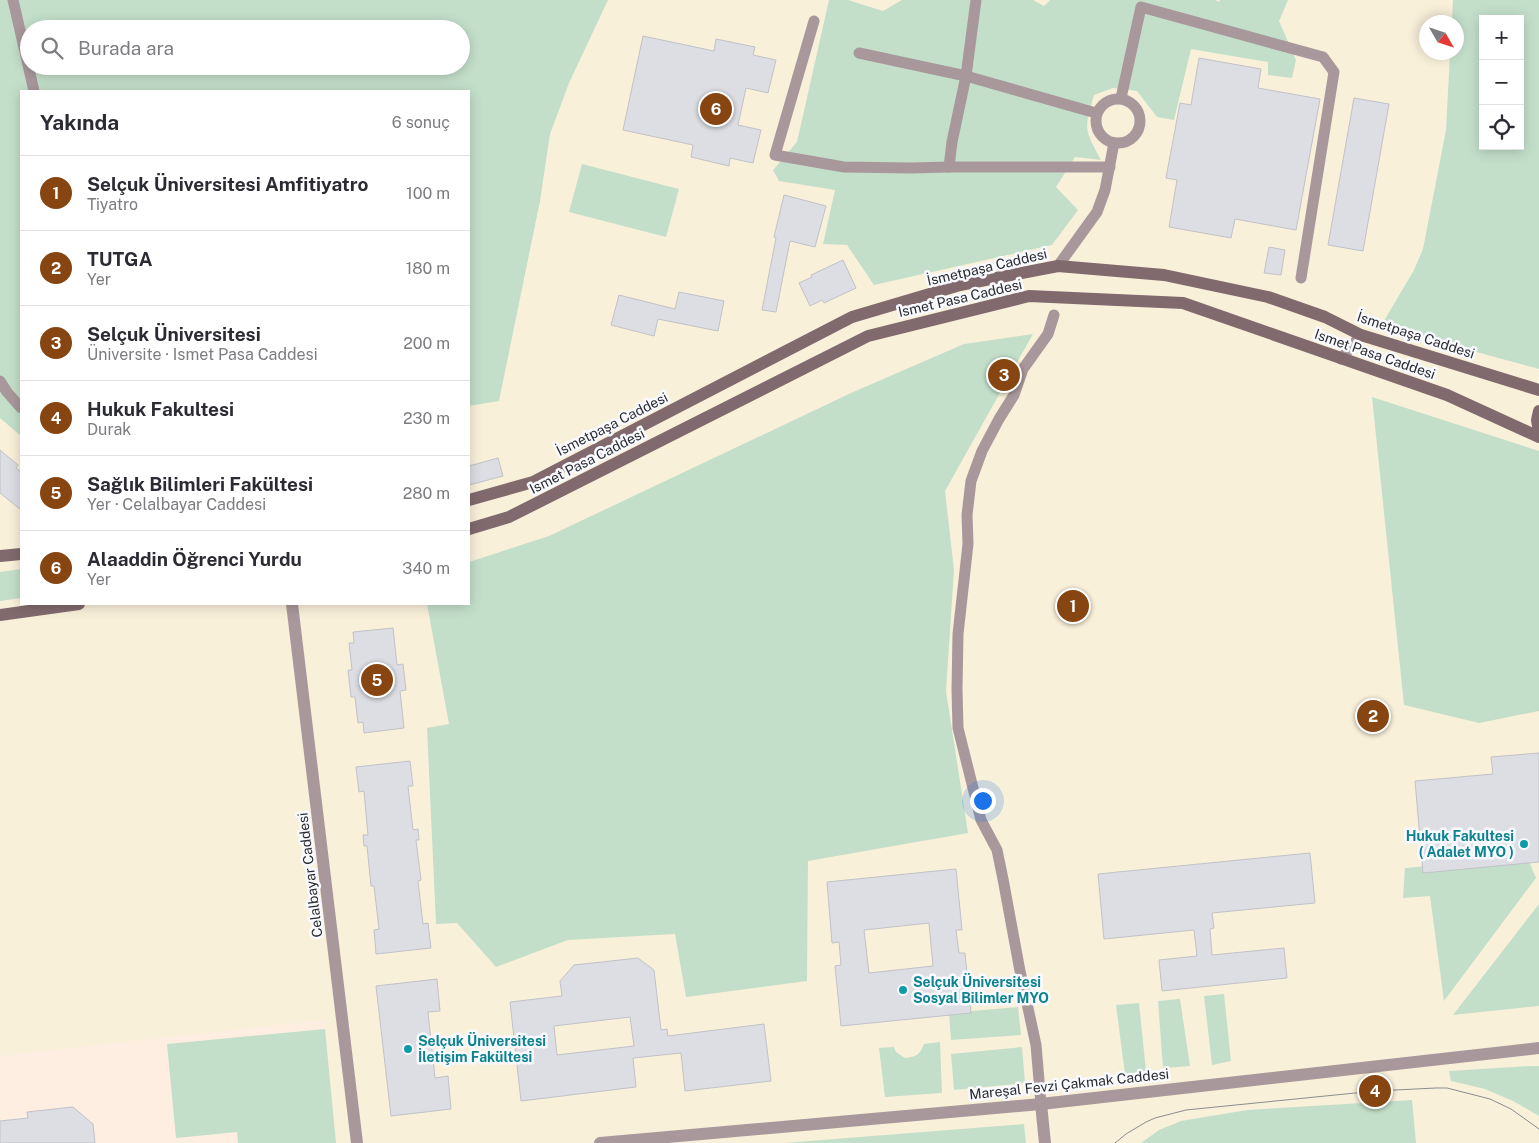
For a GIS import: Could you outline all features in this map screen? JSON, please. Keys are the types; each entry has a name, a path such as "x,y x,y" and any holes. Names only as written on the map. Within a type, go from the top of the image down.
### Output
{"main road":[{"name":"İsmetpaşa Caddesi","path":"470,500 532,482 852,317 960,286 1058,266 1164,275 1268,297 1325,317 1361,335 1539,390"},
{"name":"Ismet Pasa Caddesi","path":"470,528 509,517 868,336 1029,296 1183,303 1447,395 1539,437"},
{"path":"1539,411 1537,420 1539,432"},
{"path":"0,556 20,554"},
{"path":"0,615 71,605"}],"street":[{"path":"13,0 20,30"},
{"path":"949,167 952,142 966,76 976,0"},
{"path":"1121,98 1141,8 1323,57 1334,72 1301,278"},
{"path":"814,22 775,155 844,167 1110,167"},
{"path":"859,53 966,76 1096,113"},
{"path":"30,75 34,90"},
{"path":"1121,98 1134,104 1140,118 1140,125 1135,135 1130,139 1123,143 1114,143 1104,139 1099,133 1096,126 1096,113 1107,100 1121,98"},
{"path":"1058,266 1098,212 1110,167 1114,143"},
{"path":"1045,1143 1036,1045 997,850 981,820 958,728 957,689 958,634 968,544 967,515 971,481 982,451 1014,395 1023,369 1048,334 1054,316"},
{"path":"1341,359 1361,335"},
{"path":"0,381 20,407"},
{"name":"Celalbayar Caddesi","path":"292,605 357,1143"},
{"name":"Mareşal Fevzi Çakmak Caddesi","path":"600,1143 1042,1104 1539,1048"}],"shaded area":[{"path":"0,0 1539,0 1539,1143 0,1143"},
{"path":"324,1020 336,1143 0,1143 0,1056"}],"green space":[{"path":"0,0 608,0 569,83 550,134 540,201 499,401 470,406 470,90 20,90 20,435 0,418"},
{"path":"829,0 848,0 883,11 902,0 1033,0 1044,6 1050,0 1215,0 1219,2 1220,0 1288,0 1279,21 1296,60 1292,78 1268,75 1268,62 1191,49 1174,120 1157,117 1137,91 1113,88 1094,95 1088,115 1087,129 1101,160 1075,157 1056,187 1078,210 1052,245 874,285 847,245 823,244 835,190 779,181 773,170 797,142"},
{"path":"1453,0 1539,0 1539,369 1381,326 1414,270 1423,249 1446,130 1450,60 1464,60 1464,15 1452,15"},
{"path":"582,164 679,189 666,237 569,212"},
{"path":"1033,334 945,491 954,570 946,691 968,833 808,861 807,981 686,997 675,934 568,940 496,967 457,923 436,924 427,728 449,724 427,605 470,605 470,562 549,536 851,393 964,344"},
{"path":"1372,397 1539,451 1539,711 1479,723 1404,705"},
{"path":"20,569 20,598 0,601 0,572"},
{"path":"1527,857 1536,878 1444,1001 1430,896 1403,898 1405,868"},
{"path":"1539,904 1539,1006 1453,1015"},
{"path":"1224,994 1231,1061 1212,1065 1204,996"},
{"path":"1180,999 1190,1066 1163,1068 1158,1001"},
{"path":"1139,1003 1146,1071 1125,1074 1116,1005"},
{"path":"1018,1007 1021,1035 951,1040 949,1013"},
{"path":"325,1029 336,1143 238,1143 237,1132 176,1138 167,1044"},
{"path":"940,1042 942,1093 885,1097 879,1048 894,1047 896,1052 905,1058 918,1054 924,1044"},
{"path":"1022,1047 1025,1083 954,1090 951,1054"},
{"path":"1539,1066 1539,1116 1513,1101 1485,1089 1451,1081 1449,1071"},
{"path":"1412,1100 1416,1143 1141,1143 1159,1130 1181,1121 1247,1110"},
{"path":"1024,1124 1026,1143 784,1143"}],"building":[{"path":"643,36 714,51 716,39 755,47 753,55 776,60 768,93 746,88 738,125 761,130 753,163 730,158 729,166 691,157 693,145 623,130"},
{"path":"1199,58 1261,69 1258,88 1320,99 1296,230 1235,219 1231,238 1169,227 1177,180 1166,178 1180,103 1191,105"},
{"path":"1354,98 1389,104 1363,251 1328,245"},
{"path":"784,195 826,206 815,247 790,241 776,312 762,310 776,238 774,237"},
{"path":"1269,247 1285,250 1281,275 1264,273"},
{"path":"843,260 856,288 824,303 822,300 810,306 799,283 812,277 811,275"},
{"path":"679,292 724,301 718,331 658,319 654,336 611,325 619,295 675,309"},
{"path":"0,450 18,465 16,468 20,471 20,509 0,493"},
{"path":"498,458 503,476 470,485 470,466"},
{"path":"393,628 397,665 403,664 406,690 400,691 404,728 364,733 363,722 358,723 355,697 351,697 348,670 352,670 349,643 354,643 353,632"},
{"path":"1539,753 1539,862 1423,873 1415,781 1493,774 1491,757"},
{"path":"410,761 413,786 408,786 413,830 418,829 419,840 416,840 421,880 418,881 423,924 428,923 431,948 376,954 374,930 379,929 374,886 371,886 367,846 364,846 363,835 368,835 364,791 359,792 356,767"},
{"path":"1310,853 1315,903 1212,913 1214,928 1210,929 1212,955 1284,948 1287,978 1162,991 1159,960 1197,956 1194,930 1104,939 1098,874"},
{"path":"956,869 962,930 956,930 959,953 965,953 971,1013 841,1026 835,966 841,965 839,942 832,943 827,882","holes":["929,923 933,966 869,973 864,930"]},
{"path":"638,958 654,970 661,1030 667,1029 668,1036 764,1024 771,1081 685,1091 681,1053 633,1058 636,1087 521,1101 510,1002 562,996 560,981 574,965","holes":["630,1017 634,1046 557,1055 554,1026"]},
{"name":"Selçuk Üniversitesi İletişim Fakültesi","path":"437,979 440,1011 428,1012 435,1078 448,1076 451,1109 391,1116 376,986"},
{"path":"73,1107 93,1124 95,1143 0,1143 0,1121 28,1118 27,1112"}],"tram line":[{"path":"1115,1143 1146,1122 1186,1110 1375,1091 1436,1088 1447,1088 1490,1099 1511,1109 1539,1129"}],"place":[{"name":"Alaaddin Öğrenci Yurdu","path":"716,109"},
{"name":"Selçuk Üniversitesi","path":"1004,375"},
{"name":"Selçuk Üniversitesi Amfitiyatro","path":"1073,606"},
{"name":"Sağlık Bilimleri Fakültesi","path":"377,680"},
{"name":"TUTGA","path":"1373,716"},
{"name":"Hukuk Fakultesi ( Adalet MYO )","path":"1524,844"},
{"name":"Selçuk Üniversitesi Sosyal Bilimler MYO","path":"903,990"},
{"name":"Selçuk Üniversitesi İletişim Fakültesi","path":"408,1049"},
{"name":"Hukuk Fakultesi","path":"1375,1091"}]}
